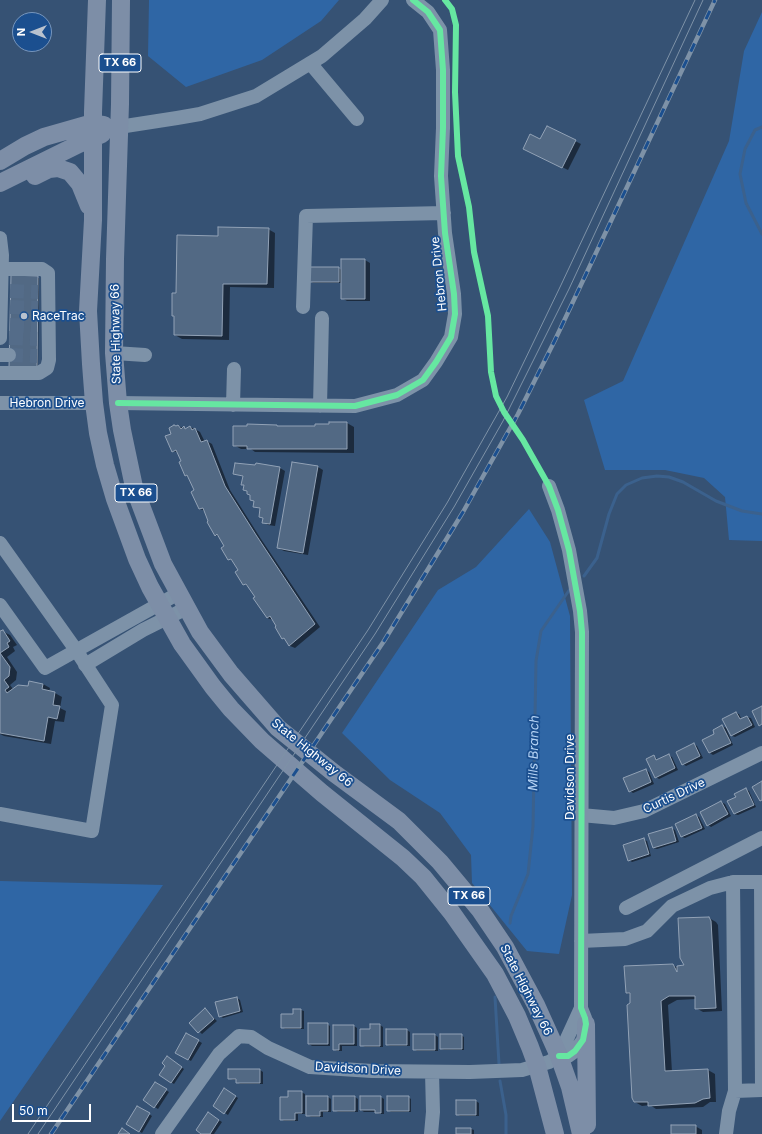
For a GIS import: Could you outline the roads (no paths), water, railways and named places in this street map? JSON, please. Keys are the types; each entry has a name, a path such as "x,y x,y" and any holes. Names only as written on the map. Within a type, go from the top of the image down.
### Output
{"main road":[{"name":"State Highway 66","path":"97,0 93,131 93,220 88,311 94,403 101,446 115,499 137,559 163,611 182,644 213,687 248,728 322,793 403,858 423,877 452,913 495,974 517,1016 537,1066 555,1134"},
{"name":"State Highway 66","path":"121,0 114,353 118,403 133,484 163,564 200,632 231,674 278,728 334,773 398,821 440,862 473,900 505,947 521,975 559,1056 570,1087 581,1134"},
{"path":"0,161 44,137 119,127"},
{"path":"0,184 79,144 93,131"},
{"path":"0,191 6,190 49,169 58,168 70,172 80,184 87,199 93,220"},
{"path":"88,311 99,337 104,391 109,401 118,403"},
{"path":"94,403 104,414 119,460 133,484"},
{"path":"583,1016 587,1134"}],"street":[{"path":"119,127 200,114 256,96 322,56 365,19 382,0"},
{"name":"Hebron Drive","path":"118,403 355,406 398,395 423,380 451,337 455,314 441,176 443,70 440,30 428,12 413,0"},
{"path":"310,63 357,119"},
{"path":"303,307 306,216 444,213"},
{"path":"0,238 2,255 1,269 6,291 4,333"},
{"path":"0,373 39,373 47,368 43,356 43,292 49,277 45,270 1,269"},
{"path":"320,406 322,318"},
{"path":"114,353 145,355"},
{"path":"233,405 234,369"},
{"name":"Hebron Drive","path":"0,403 94,403"},
{"name":"Davidson Drive","path":"162,1134 219,1054 239,1036 251,1037 268,1048 310,1067 372,1071 432,1072 522,1070 549,1062 559,1056 568,1056 575,1051 583,1040 581,941 580,611 569,550 558,510 549,486"},
{"path":"0,542 4,559 76,650 112,705 92,831 0,814"},
{"path":"0,605 45,668 76,650 163,611 183,600"},
{"path":"85,665 143,630 163,611"},
{"name":"Curtis Drive","path":"581,815 614,818 644,811 762,753"},
{"path":"626,908 762,838"},
{"path":"581,941 625,939 647,931 672,906 710,888 733,882 761,882 762,1090 735,1091"},
{"path":"726,1134 729,1111 735,1091 733,882"},
{"path":"431,1134 433,1112 432,1072"}],"waterway":[{"name":"Mills Branch","path":"762,127 755,130 745,149 740,174 746,203 762,234"},
{"name":"Mills Branch","path":"584,576 597,558 609,514 617,494 626,485 642,478 657,476 669,477 683,482 716,501 742,511 762,514"},
{"name":"Mills Branch","path":"510,923 511,916 528,874 533,826 536,661 541,631 570,589"},
{"name":"Mills Branch","path":"495,997 499,1064"},
{"name":"Mills Branch","path":"500,1081 506,1115 506,1134"}],"tunnel":[{"path":"10,291 38,292"},
{"path":"10,307 38,308"},
{"path":"10,325 37,326"},
{"path":"9,338 37,339"},
{"path":"9,355 37,356"}],"tram line":[{"path":"28,1134 368,630 447,503 507,397 695,0"},
{"path":"38,1134 375,634 454,507 503,421 569,289 703,0"}],"railway":[{"path":"51,1134 384,641 463,512 518,414 555,340 715,0"}],"place":[{"name":"RaceTrac","path":"24,316"}]}
